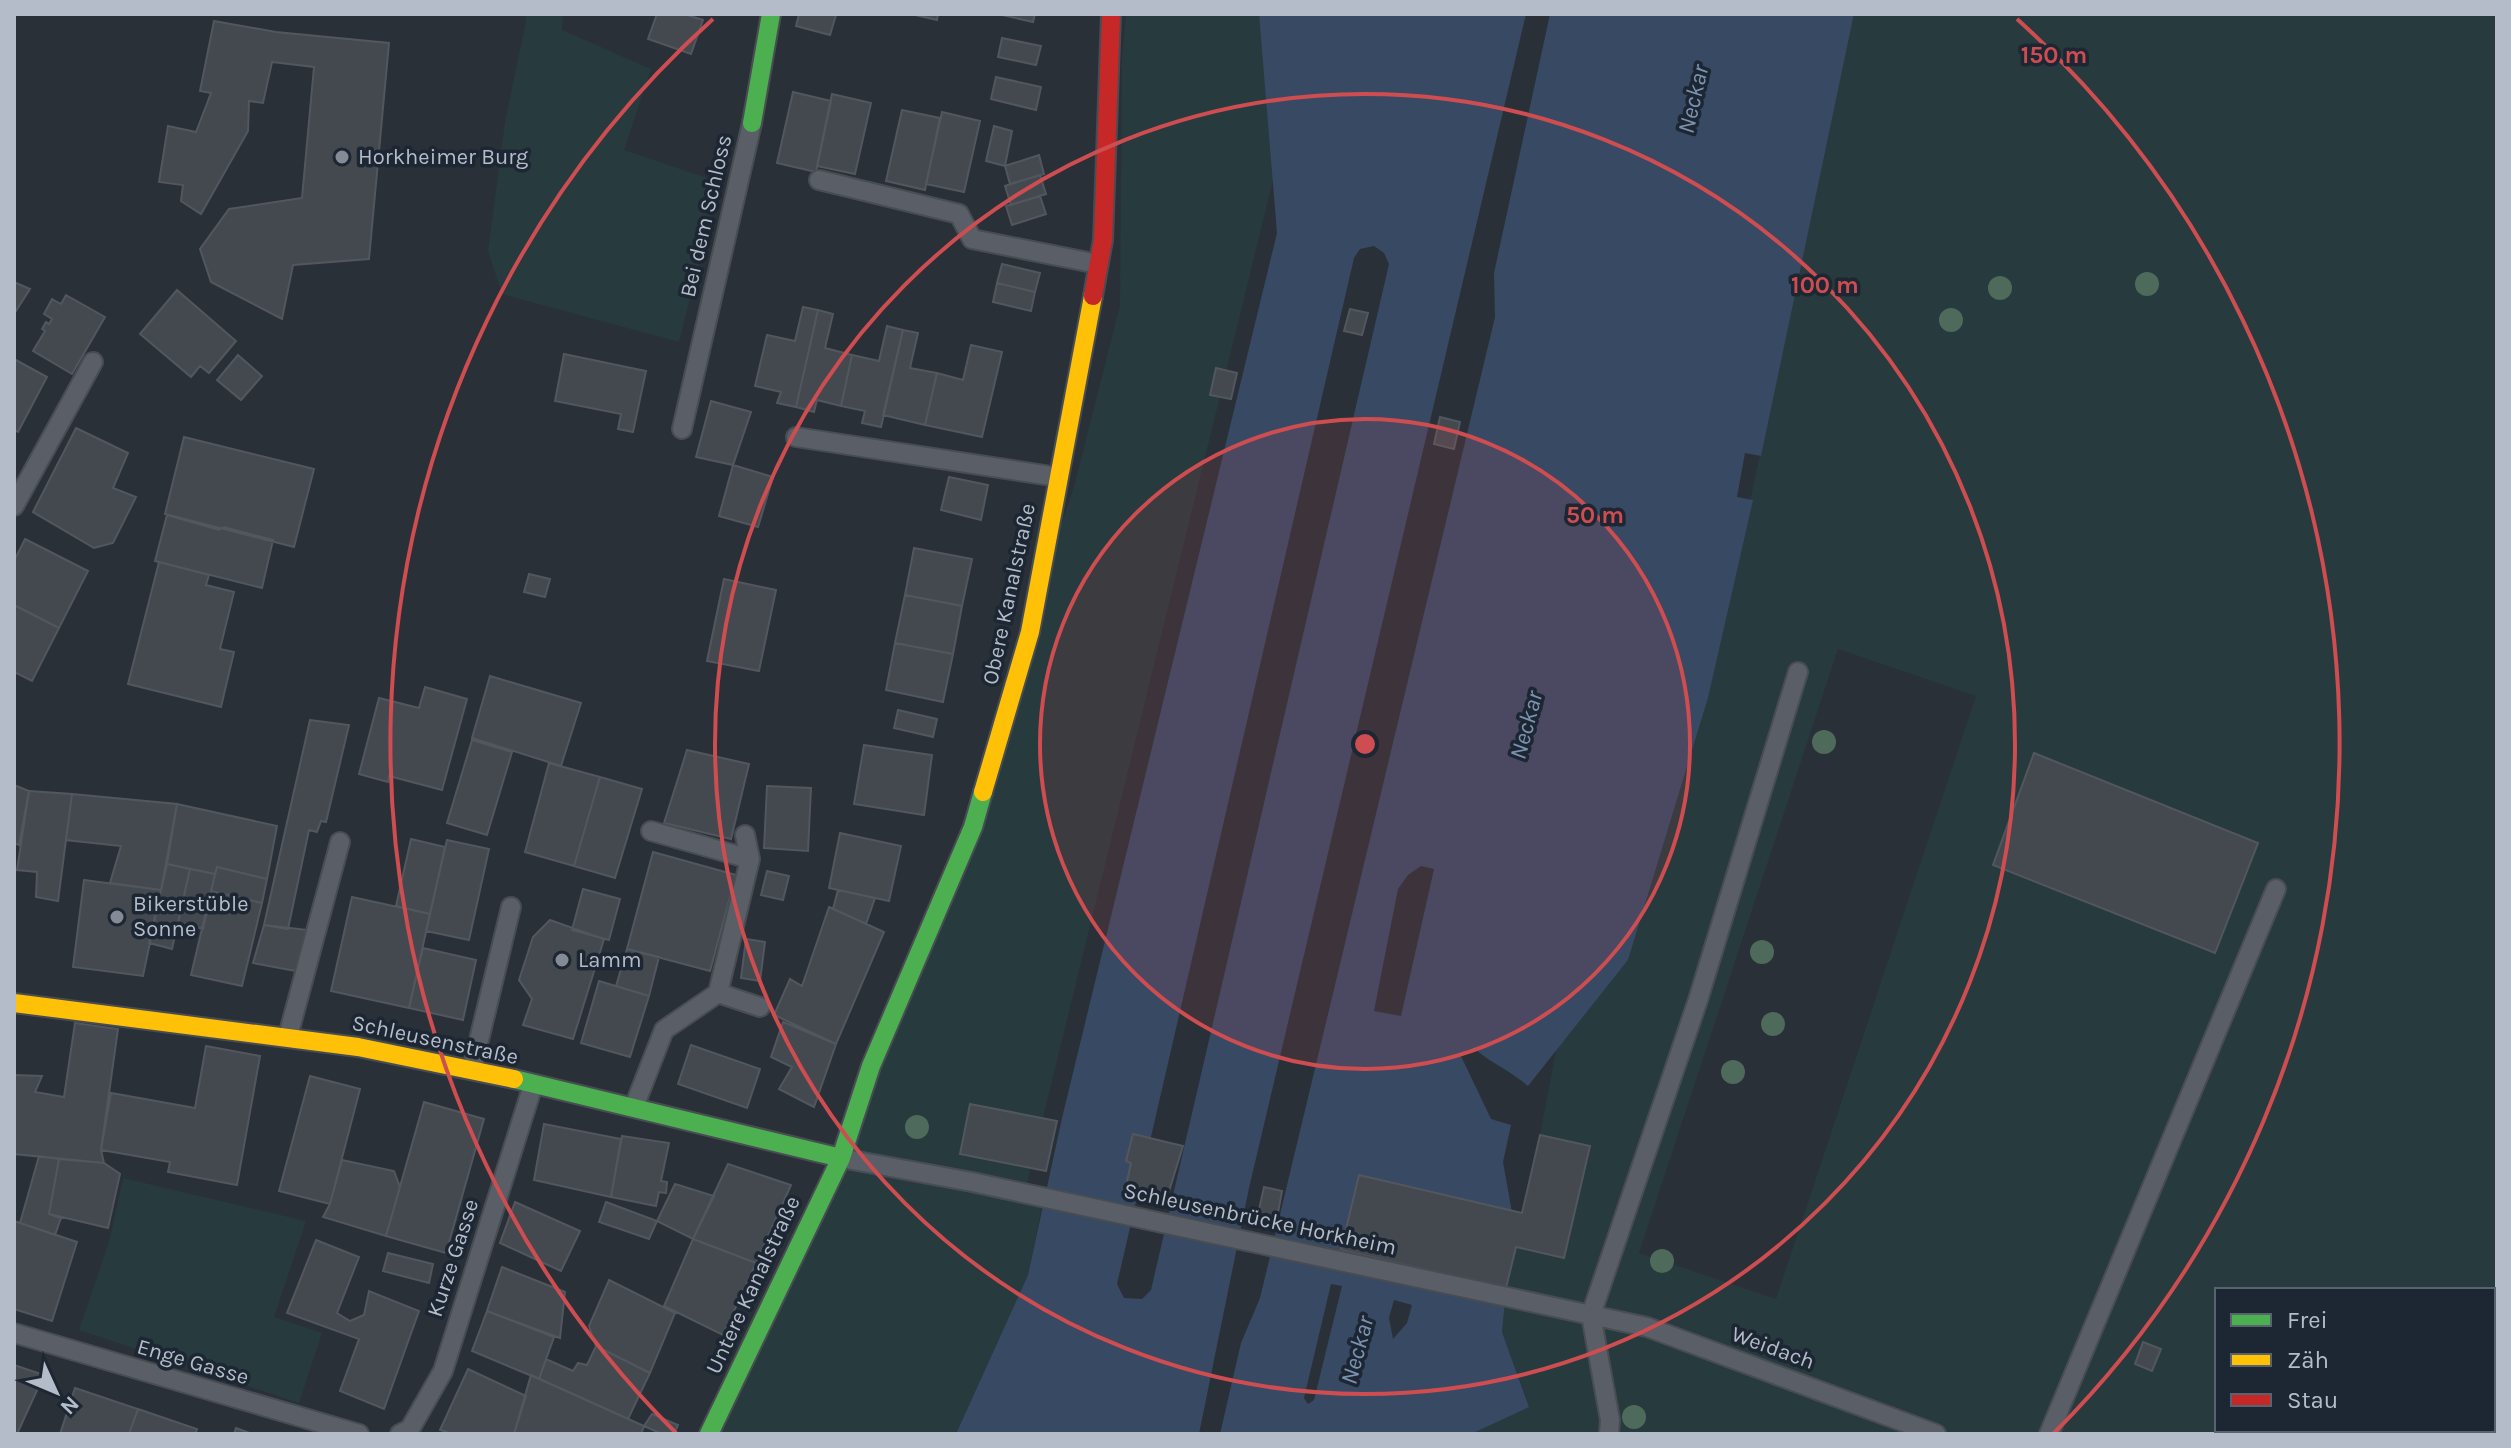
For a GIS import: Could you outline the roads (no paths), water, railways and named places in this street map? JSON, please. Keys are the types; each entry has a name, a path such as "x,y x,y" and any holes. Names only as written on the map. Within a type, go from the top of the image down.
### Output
{"street":[{"name":"Bei dem Schloss","path":"752,123 771,14"},
{"name":"Obere Kanalstraße","path":"841,1158 871,1066 973,827 1030,632 1103,240 1111,14"},
{"name":"Schleusenstraße","path":"14,1003 288,1036 472,1069 841,1158"},
{"name":"Untere Kanalstraße","path":"709,1434 841,1158"}],"lane":[{"name":"Bei dem Schloss","path":"682,429 752,123"},
{"path":"819,180 959,214 972,239 1098,264"},
{"path":"14,506 93,362"},
{"path":"796,437 1058,477"},
{"path":"1609,1434 1610,1420 1591,1315 1698,1000 1798,672"},
{"path":"651,831 750,859"},
{"path":"634,1107 664,1030 718,993 750,859 745,835"},
{"path":"288,1036 340,842"},
{"path":"2049,1434 2276,889"},
{"path":"472,1069 511,907"},
{"path":"718,993 760,1007"},
{"name":"Kurze Gasse","path":"400,1434 410,1429 443,1371 533,1085"},
{"name":"Schleusenbrücke Horkheim","path":"841,1158 972,1182 1591,1315"},
{"name":"Weidach","path":"1591,1315 1647,1327 1936,1434"},
{"name":"Enge Gasse","path":"14,1333 359,1434"}],"water":[{"path":"1259,14 1526,14 1249,1188 1199,1434 956,1434 1028,1275 1062,1118 1277,233","holes":["1374,246 1384,253 1389,264 1151,1290 1142,1299 1124,1298 1117,1284 1354,258 1360,249"]},
{"name":"Neckar","path":"1550,14 1854,14 1761,456 1745,453 1737,497 1753,500 1708,698 1628,960 1528,1086 1475,1049 1460,1054 1491,1119 1511,1125 1503,1162 1513,1218 1502,1332 1529,1407 1471,1434 1220,1434 1241,1343 1260,1298 1495,317 1494,273","holes":["1421,866 1434,869 1401,1016 1374,1011 1398,889 1408,875","1331,1284 1342,1286 1314,1400 1308,1404 1304,1398","1394,1300 1412,1305 1407,1323 1393,1339 1389,1318"]}],"place":[{"name":"Horkheimer Burg","path":"342,157"},
{"name":"Bikerstüble Sonne","path":"117,917"},
{"name":"Lamm","path":"562,960"}]}
